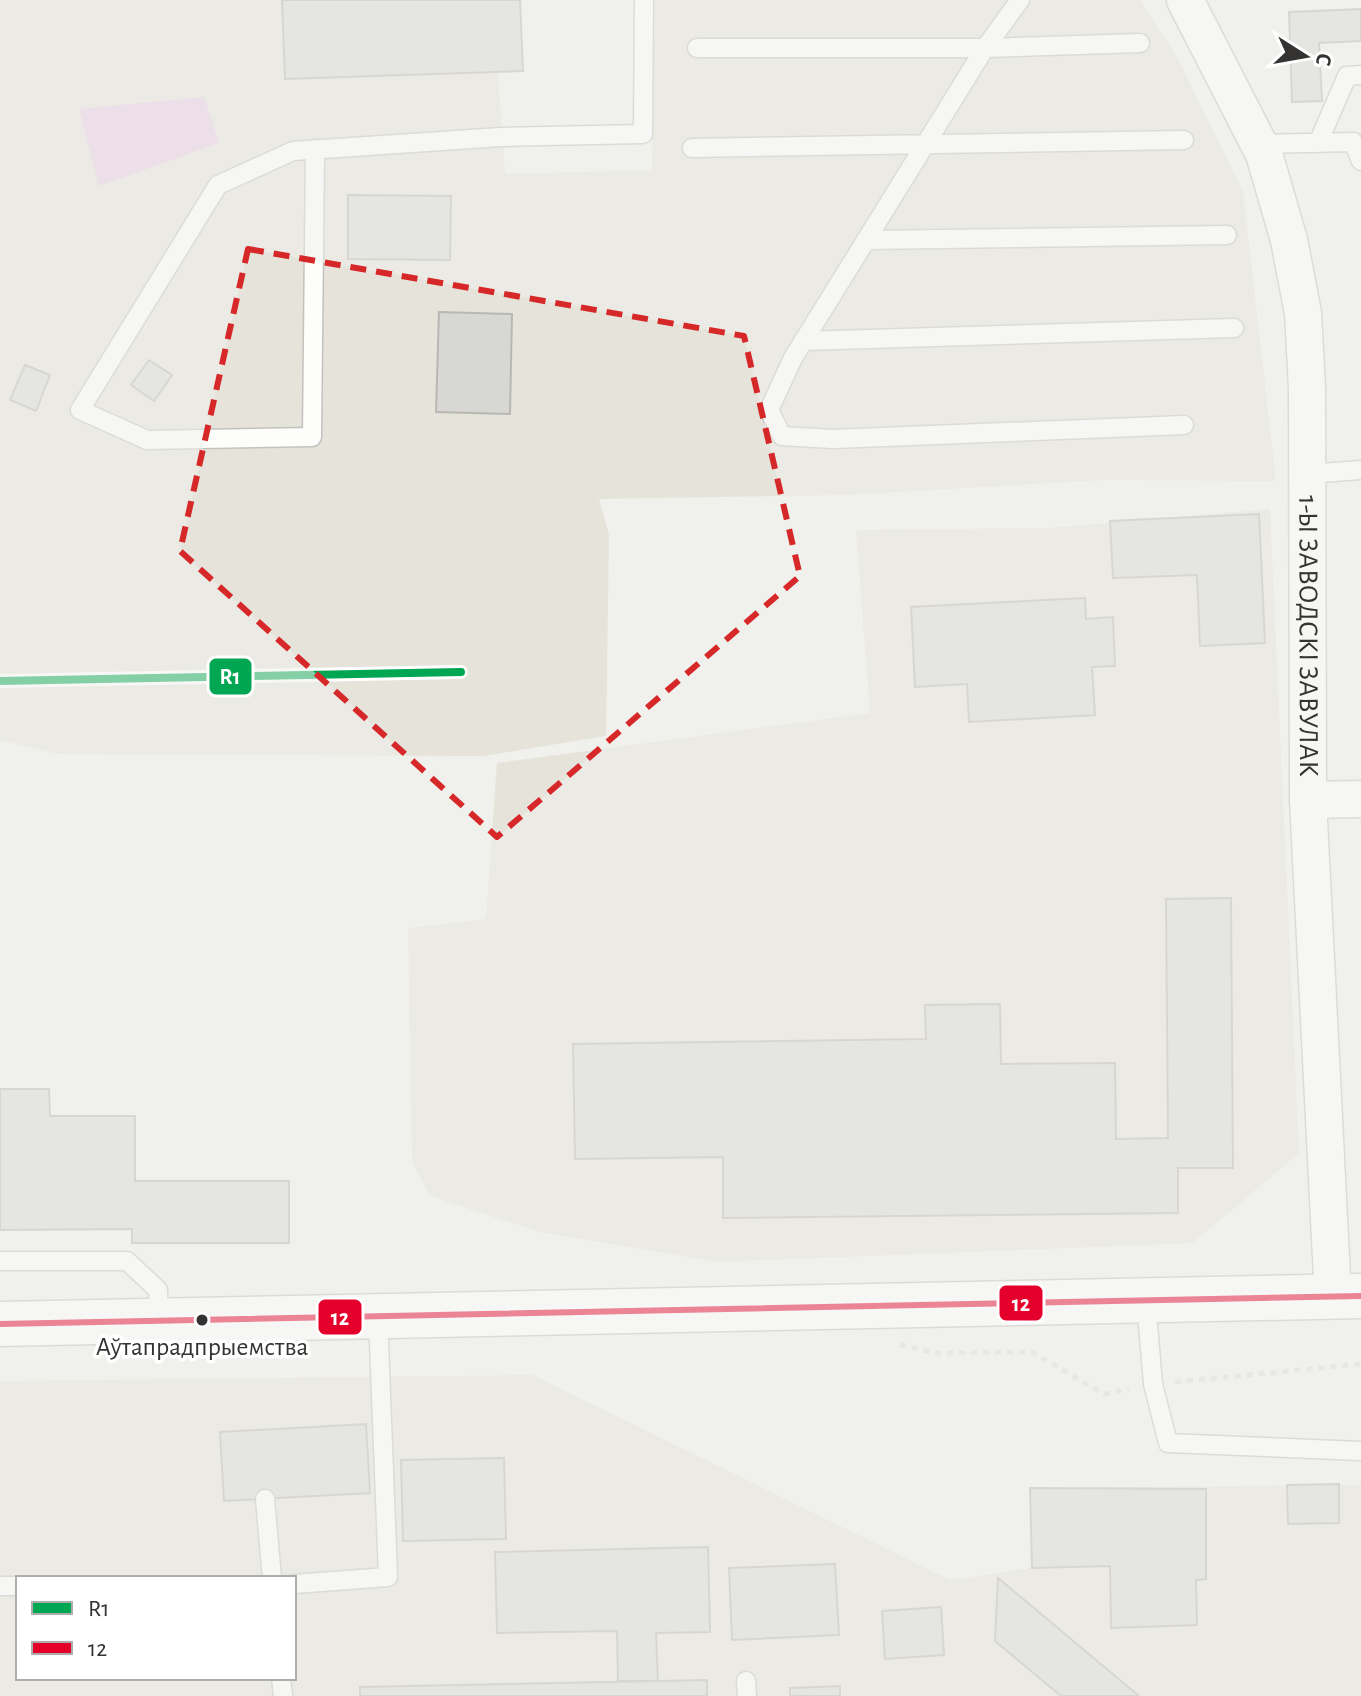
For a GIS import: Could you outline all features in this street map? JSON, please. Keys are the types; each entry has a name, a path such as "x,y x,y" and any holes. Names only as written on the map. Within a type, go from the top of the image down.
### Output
{"main road":[{"path":"0,1324 378,1314 1347,1297"}],"street":[{"name":"1-Ы ЗАВОДСКІ ЗАВУЛАК","path":"1185,0 1259,144 1289,240 1303,313 1308,800 1347,1297"},
{"path":"1308,800 1361,799"}],"lane":[{"path":"315,149 312,437 147,440 80,410 218,185 293,151 315,149 501,137 643,134 644,0"},
{"path":"1020,0 985,48 803,341 769,410 782,436 833,439 1184,425"},
{"path":"697,48 985,48 1140,43"},
{"path":"1318,143 1347,76 1361,75"},
{"path":"692,148 1184,140"},
{"path":"1259,144 1353,142 1361,161"},
{"path":"866,240 1227,235"},
{"path":"803,341 1234,328"},
{"path":"1307,474 1361,470"},
{"path":"0,1261 127,1261 158,1290 159,1319"},
{"path":"1146,1299 1153,1384 1168,1443 1361,1451"},
{"path":"296,1584 388,1577 378,1314"},
{"path":"265,1499 272,1576"}],"path":[{"path":"889,1343 937,1353 1032,1352 1104,1394 1153,1384 1361,1364"}],"highlighted area":[{"path":"248,249 744,336 800,576 497,837 180,551"}],"shaded area":[{"path":"0,0 520,0 498,72 505,174 652,170 655,0 1140,0 1177,57 1243,191 1276,481 1104,480 844,495 599,499 609,535 606,736 484,756 58,754 0,740"},
{"path":"204,97 219,143 99,186 79,109"},
{"path":"1270,509 1299,1153 1193,1243 717,1262 539,1232 430,1196 412,1162 408,928 486,919 497,763 870,713 856,530 1049,528"},
{"name":"Аўтапрадпрыемства","path":"533,1375 950,1580 1032,1568 1030,1488 1361,1485 1361,1696 0,1696 0,1381"}],"building":[{"path":"282,0 520,0 523,71 285,79"},
{"path":"1361,9 1361,41 1319,43 1322,101 1292,102 1289,12"},
{"path":"348,195 451,196 450,260 348,259"},
{"path":"439,312 512,314 510,414 436,412"},
{"path":"149,360 172,375 154,401 131,385"},
{"path":"25,365 50,375 36,411 10,400"},
{"path":"1259,514 1265,643 1200,646 1197,575 1113,578 1110,521"},
{"path":"1085,598 1086,619 1113,617 1115,666 1092,667 1095,715 969,722 967,684 915,687 911,607"},
{"path":"1231,898 1233,1168 1178,1168 1178,1213 723,1218 723,1157 575,1159 573,1044 926,1039 925,1005 1000,1004 1001,1064 1115,1063 1116,1139 1168,1138 1166,899"},
{"path":"0,1089 49,1089 50,1116 135,1116 135,1181 289,1181 289,1243 132,1243 132,1229 0,1230"},
{"path":"366,1424 370,1493 224,1501 220,1432"},
{"path":"504,1458 506,1539 403,1541 401,1460"},
{"path":"1339,1484 1339,1523 1288,1524 1287,1485"},
{"path":"1030,1488 1206,1489 1206,1579 1196,1580 1197,1625 1111,1628 1110,1566 1032,1568"},
{"path":"708,1547 710,1632 656,1633 658,1681 618,1681 617,1631 497,1633 495,1552"},
{"path":"835,1564 839,1635 732,1640 729,1568"},
{"path":"998,1578 1139,1696 1061,1696 995,1641"},
{"path":"941,1607 944,1655 885,1659 882,1611"},
{"path":"707,1680 707,1696 360,1696 360,1687"},
{"path":"840,1686 840,1696 790,1696 790,1688"}],"transit line":[{"name":"R1","path":"0,681 461,672"},
{"name":"12","path":"0,1324 1361,1296"}],"place":[{"name":"Аўтапрадпрыемства","path":"202,1320"}]}
